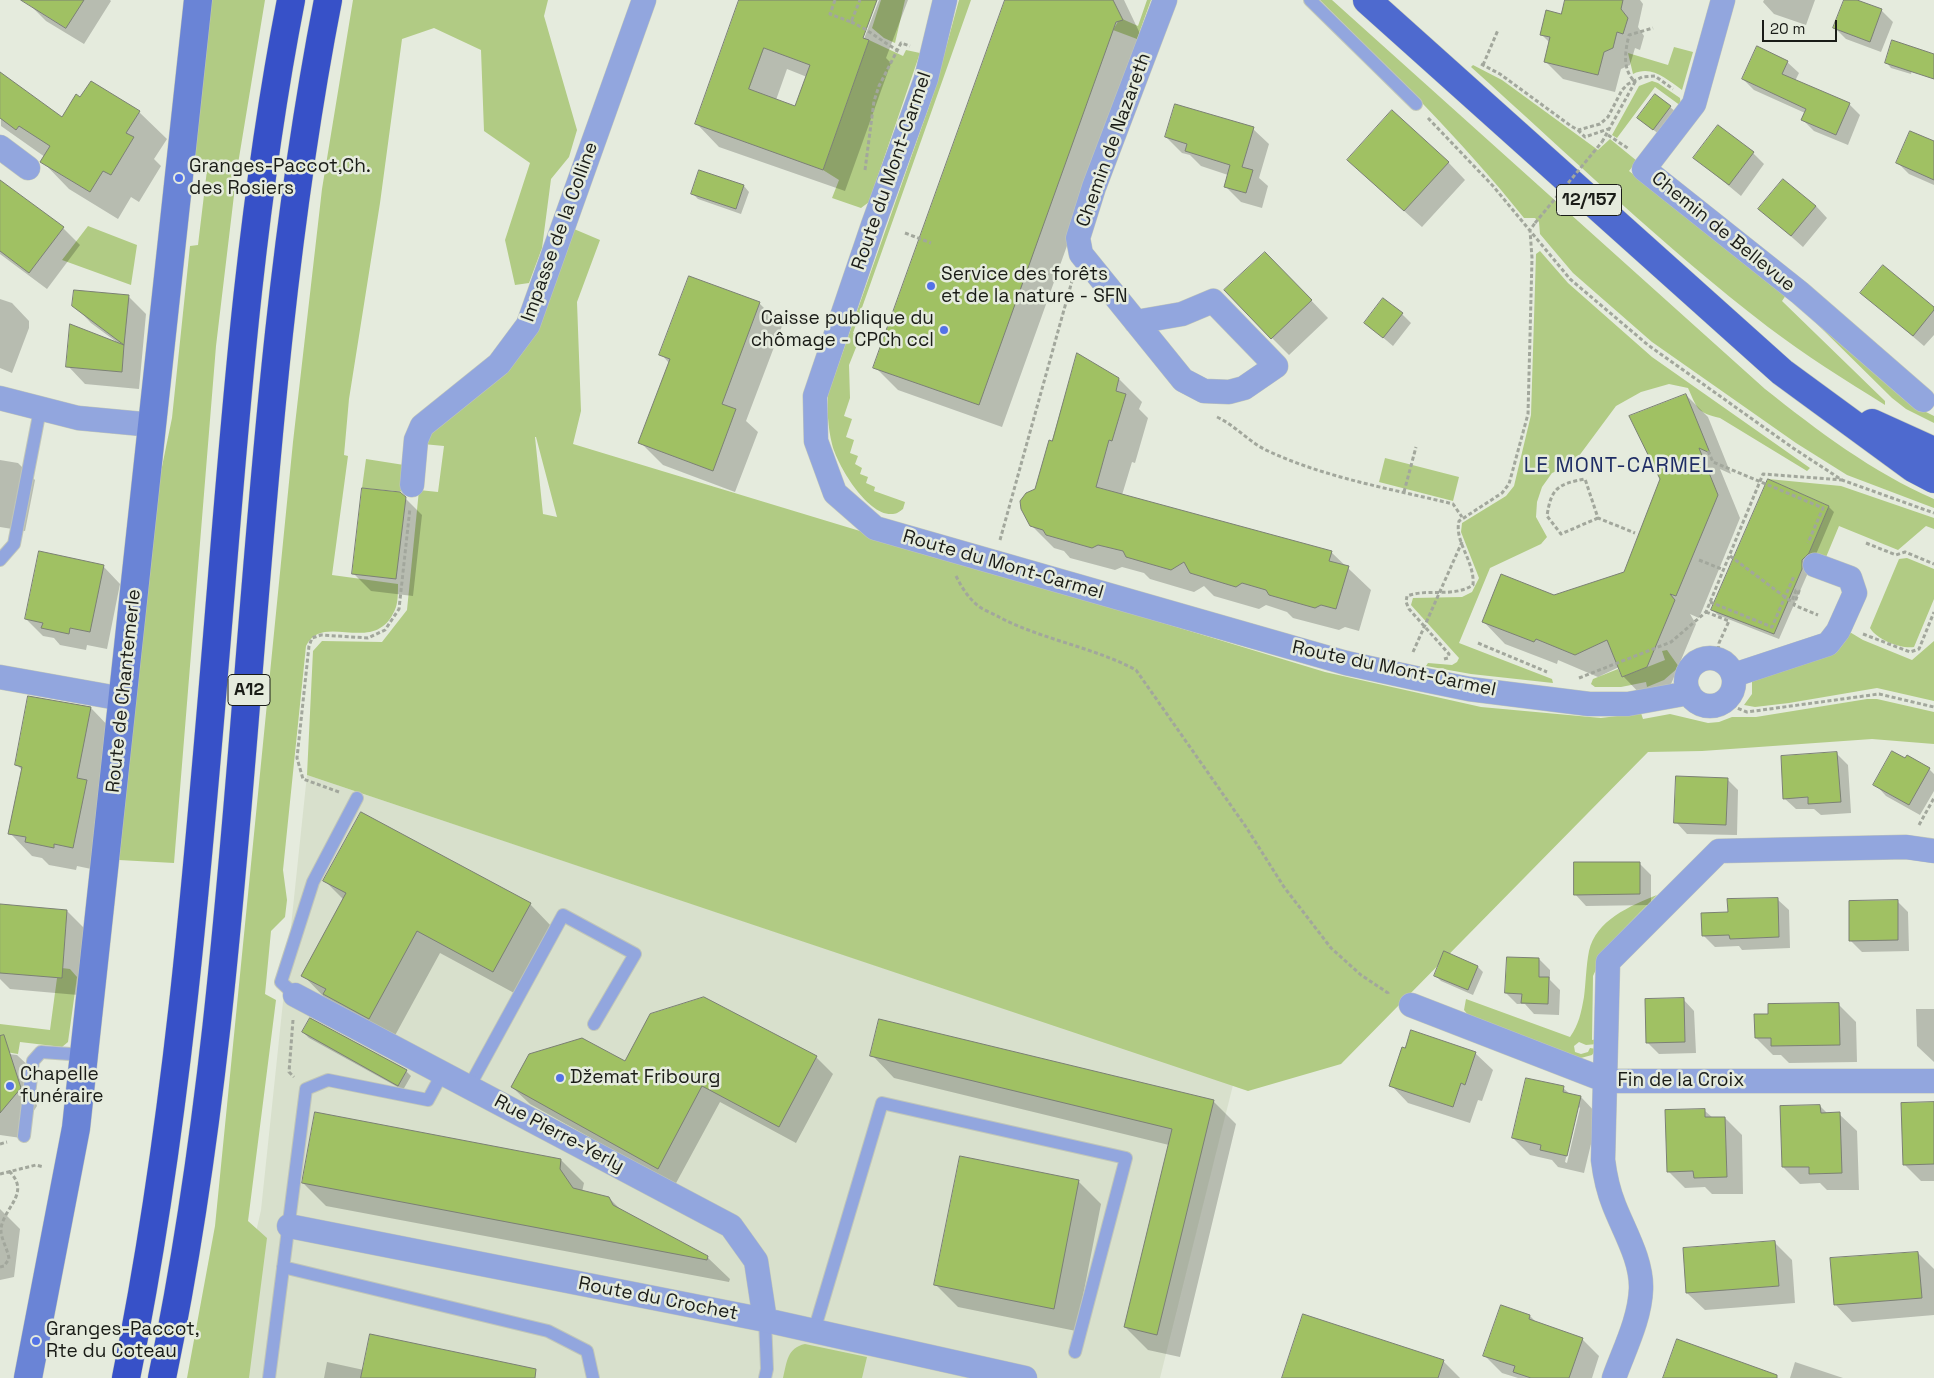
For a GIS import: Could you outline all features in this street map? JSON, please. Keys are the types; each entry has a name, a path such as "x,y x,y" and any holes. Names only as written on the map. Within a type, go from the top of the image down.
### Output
{"highway":[{"name":"A12","path":"126,1378 157,1206 182,1024 247,301 267,146 291,0"},
{"name":"A12","path":"162,1378 185,1259 216,1037 238,816 278,352 303,151 328,0"}],"main road":[{"name":"12/157","path":"1367,0 1782,372 1913,468 1934,479"},
{"name":"12/157","path":"1815,396 1934,451"}],"street":[{"name":"Route de Chantemerle","path":"28,1378 71,1164 85,1055 198,0"},
{"name":"Impasse de la Colline","path":"412,485 416,440 422,426 499,364 528,325 644,0"},
{"name":"Route du Mont-Carmel","path":"946,0 926,79 873,225 816,396 816,441 835,493 875,528 1336,660 1469,689 1570,701 1628,704 1689,693"},
{"name":"Chemin de Nazareth","path":"1136,322 1182,314 1213,301 1276,366 1244,388 1218,393 1204,391 1183,380 1136,322 1081,254 1078,238 1094,187 1165,0"},
{"name":"Chemin de Bellevue","path":"1723,0 1694,104 1644,169 1800,293 1923,400"},
{"path":"0,147 28,168"},
{"path":"0,398 40,410 78,418 153,425"},
{"path":"1725,667 1828,644 1841,625 1855,593 1850,578 1807,560"},
{"path":"1709,658 1725,667 1734,687 1728,699 1723,703 1709,706 1701,704 1689,693 1686,677 1694,664 1709,658"},
{"path":"0,677 123,699"},
{"path":"1614,1378 1638,1310 1642,1289 1637,1263 1606,1182 1603,1160 1607,1081 1608,962 1719,851 1906,847 1934,851"},
{"name":"Rue Pierre-Yerly","path":"295,995 731,1226 756,1261 764,1320"},
{"name":"Fin de la Croix","path":"1412,1005 1607,1081 1934,1081"},
{"name":"Route du Crochet","path":"289,1226 764,1320 1025,1378"}],"lane":[{"path":"1310,0 1416,104"},
{"path":"0,560 14,544 40,410"},
{"path":"295,995 281,982 313,882 357,798"},
{"path":"469,1087 563,915 635,954 594,1024"},
{"path":"24,1136 33,1061 40,1052 85,1055"},
{"path":"268,1378 306,1089 328,1080 428,1100 442,1074"},
{"path":"814,1331 882,1103 1126,1158 1076,1352"},
{"path":"284,1267 548,1331 587,1351 593,1378"},
{"path":"764,1320 767,1369 765,1378"}],"path":[{"path":"835,0 830,14 865,28 897,50"},
{"path":"852,22 860,0"},
{"path":"1636,82 1629,75 1625,54 1629,35 1654,28"},
{"path":"1482,65 1498,30"},
{"path":"861,179 865,170 874,101 897,50 901,43 933,51"},
{"path":"1476,62 1500,74 1586,137 1612,128"},
{"path":"1414,678 1419,667 1427,659 1441,660 1448,658 1449,654 1409,609 1406,602 1408,596 1415,593 1463,591 1473,585 1474,571 1457,530 1462,517 1502,494 1509,484 1528,414 1532,258 1530,230 1608,135 1636,82 1642,76 1655,76 1694,104"},
{"path":"1578,130 1600,124 1622,90 1628,84 1636,82"},
{"path":"1416,104 1493,186 1570,279 1648,346 1793,448 1842,480 1934,513"},
{"path":"1608,135 1617,140"},
{"path":"905,233 930,243"},
{"path":"1008,510 1071,283 1081,254"},
{"path":"1215,416 1232,424 1267,451 1329,473 1453,504 1462,517"},
{"path":"1404,492 1416,447"},
{"path":"1708,451 1713,462 1823,508 1807,560 1785,597 1772,627 1710,602"},
{"path":"1570,701 1578,678 1671,642 1706,612 1763,474 1842,480"},
{"path":"1598,518 1585,479 1562,483 1550,497 1547,516 1561,534 1598,518 1635,533"},
{"path":"357,798 303,779 297,758 308,646 312,638 321,635 368,638 385,630 399,610 412,485"},
{"path":"1412,654 1462,542"},
{"path":"1866,543 1896,555 1905,552 1934,564"},
{"path":"1730,556 1792,601 1796,590 1800,591 1794,605 1910,652 1919,649 1934,612"},
{"path":"1699,560 1724,570"},
{"path":"977,605 1033,633 1120,661 1136,670 1246,827 1284,887 1331,948 1361,974 1388,993 1388,1008 1399,1012 1412,1005"},
{"path":"1706,612 1729,621 1719,643 1725,667"},
{"path":"1478,643 1549,673"},
{"path":"1728,699 1737,708 1747,712 1879,694 1934,707"},
{"path":"295,995 289,1072 306,1089"},
{"path":"0,1174 36,1165 50,1167"},
{"path":"0,1267 9,1259 1,1237 1,1228 19,1191 16,1178 9,1171"}],"shaded area":[{"path":"307,775 1233,1085 1160,1378 223,1378 261,1210"}],"green space":[{"path":"210,0 265,0 237,170 216,346 174,863 119,860 158,486 172,418 190,246 198,245 207,170 193,169"},
{"path":"353,0 548,0 544,16 577,130 569,157 551,179 542,248 529,283 515,285 505,240 530,163 484,131 481,50 434,28 402,39 380,203 349,399 344,455 348,456 332,575 398,584 397,602 387,622 376,630 364,633 325,632 314,636 306,646 283,870 287,900 285,917 271,931 265,994 276,1000 248,1221 267,1238 249,1378 187,1378 215,1226 293,442 322,189"},
{"path":"881,0 905,0 895,43 884,38 872,28"},
{"path":"959,0 971,0 853,333 861,335 849,365 850,398 844,416 852,419 846,437 854,440 850,453 858,456 855,464 862,468 860,474 868,477 866,483 875,487 874,491 905,502 903,509 897,513 883,513 864,499 840,464 832,444 828,413 828,394 933,95"},
{"path":"1147,0 1151,0 1137,39 1113,30 1120,18 1138,26"},
{"path":"1320,0 1332,0 1765,389 1846,450 1889,476 1934,499 1934,508 1847,475 1796,443 1652,342 1573,273 1540,234 1539,222 1535,218 1524,218 1451,133"},
{"path":"869,40 903,56 906,50 920,53 869,202 861,208 832,198 839,180 823,170"},
{"path":"1674,47 1693,52 1682,90 1653,72 1646,71 1633,74 1628,53 1668,65"},
{"path":"1473,65 1502,80 1598,150 1610,139 1637,161 1629,171 1786,295 1782,301 1885,401 1885,405 1796,347 1729,296 1617,200 1471,67"},
{"path":"1652,81 1680,98 1681,106 1655,87 1617,138 1612,135 1639,86"},
{"path":"88,226 137,245 131,285 62,260"},
{"path":"574,229 600,240 577,302 581,411 573,444 1325,672 1481,707 1601,718 1641,713 1643,719 1670,714 1708,723 1719,722 1732,717 1756,717 1877,699 1934,712 1934,744 1872,739 1702,751 1648,752 1341,1064 1248,1091 307,775 313,651 322,641 382,642 407,610 419,490 438,492 444,446 423,444 444,416 503,372","holes":["536,437 557,517 543,514"]},
{"path":"1540,251 1568,283 1652,357 1810,468 1807,471 1720,418 1702,412 1696,405 1688,388 1669,384 1641,392 1616,406 1573,464 1552,473 1542,487 1537,502 1536,517 1547,537 1541,544 1490,568 1459,643 1552,679 1553,683 1471,674 1426,666 1428,663 1452,665 1459,658 1411,605 1413,598 1462,597 1472,592 1479,578 1461,532 1462,523 1506,496 1514,486 1531,415 1536,254"},
{"path":"1814,321 1922,410 1934,416 1934,423 1906,409 1892,398"},
{"path":"1385,458 1459,477 1453,501 1379,482"},
{"path":"366,459 404,465 406,492 362,488"},
{"path":"1768,479 1841,486 1934,518 1934,529 1926,526 1898,550 1839,526 1824,562 1808,555 1829,506"},
{"path":"1907,558 1934,569 1934,599 1914,647 1903,647 1890,643 1878,636 1870,628 1899,559"},
{"path":"1848,631 1863,640 1912,660 1934,641 1934,701 1877,688 1789,703 1755,707 1744,705 1752,694 1752,678"},
{"path":"1667,650 1679,667 1664,680 1647,687 1646,682 1621,687 1595,687 1591,684 1593,679 1618,669 1622,677 1665,660 1662,651"},
{"path":"1657,895 1607,946 1593,976 1592,1040 1597,1039 1597,1044 1586,1045 1579,1042 1574,1046 1575,1052 1581,1054 1588,1052 1590,1048 1596,1049 1592,1055 1577,1059 1469,1016 1464,1010 1466,999 1570,1037 1576,1028 1581,1013 1588,957 1593,940 1606,923 1615,916 1625,909"},
{"path":"62,968 70,969 77,977 68,1042 62,1047 20,1042 18,1054 0,1051 0,1024 50,1030 57,978 61,978"},
{"path":"805,1344 867,1357 862,1378 783,1378 791,1352"}],"building":[{"path":"21,0 84,0 66,28"},
{"path":"739,0 877,0 863,38 869,40 823,170 695,124","holes":["764,48 810,65 795,106 749,89"]},
{"path":"1005,0 1113,0 1123,20 1116,22 979,405 873,368"},
{"path":"1565,0 1623,0 1621,9 1628,18 1623,34 1617,32 1613,48 1604,52 1598,75 1544,62 1550,37 1540,35 1546,10 1561,14"},
{"path":"1844,0 1857,0 1882,9 1870,42 1833,28"},
{"path":"1892,40 1934,54 1934,79 1885,63"},
{"path":"1757,46 1788,61 1782,74 1850,103 1836,135 1801,120 1806,109 1742,79"},
{"path":"0,72 62,117 76,94 80,97 91,81 140,111 126,133 134,137 111,175 103,171 90,192 40,162 50,146 19,126 16,130 0,118"},
{"path":"1655,94 1671,106 1653,130 1637,118"},
{"path":"1175,104 1254,127 1242,167 1253,170 1246,193 1224,187 1230,165 1185,151 1187,144 1165,137"},
{"path":"1392,110 1449,162 1404,211 1347,160"},
{"path":"1718,125 1754,152 1729,185 1693,158"},
{"path":"1910,131 1934,141 1934,180 1896,163"},
{"path":"699,170 744,185 736,209 691,194"},
{"path":"1783,179 1816,206 1791,236 1758,209"},
{"path":"0,180 64,227 29,273 0,251"},
{"path":"1265,252 1312,300 1271,339 1224,290"},
{"path":"1883,265 1934,307 1934,310 1913,336 1860,293"},
{"path":"689,276 760,302 722,404 736,409 713,471 638,443 670,359 659,355"},
{"path":"74,290 129,295 124,345 72,306"},
{"path":"1383,298 1403,313 1383,338 1364,323"},
{"path":"70,324 124,345 122,372 66,367"},
{"path":"1077,353 1119,378 1116,391 1126,394 1112,441 1109,440 1096,487 1332,551 1329,561 1349,566 1336,609 1321,605 1315,608 1269,595 1266,590 1242,583 1236,587 1190,573 1184,562 1171,570 1126,557 1123,551 1098,545 1092,548 1046,535 1043,530 1030,526 1021,509 1020,501 1026,493 1035,489 1049,440 1052,441"},
{"path":"1686,394 1710,453 1699,448 1718,495 1676,596 1670,594 1675,600 1647,667 1622,677 1607,640 1575,655 1536,639 1534,642 1482,622 1501,574 1554,595 1624,572 1660,479 1629,416"},
{"path":"1768,479 1829,506 1809,553 1802,560 1802,569 1774,634 1711,610"},
{"path":"362,488 400,492 406,497 396,579 352,574"},
{"path":"39,551 104,565 90,632 70,628 69,634 41,628 43,623 25,619"},
{"path":"28,696 91,707 77,778 87,780 73,848 54,844 54,848 25,842 26,837 8,834 22,767 15,765"},
{"path":"1892,751 1905,758 1907,755 1930,768 1909,805 1873,785"},
{"path":"1837,752 1841,802 1808,804 1808,797 1783,799 1781,756"},
{"path":"1676,776 1728,778 1726,825 1674,823"},
{"path":"361,812 531,903 493,972 417,931 369,1019 323,994 326,989 301,976 346,893 323,881"},
{"path":"1574,862 1640,862 1640,894 1574,895"},
{"path":"1778,898 1779,937 1730,939 1729,935 1702,936 1701,913 1728,912 1727,899"},
{"path":"1898,900 1898,940 1849,941 1849,901"},
{"path":"0,904 67,910 62,978 0,973"},
{"path":"1444,951 1478,966 1468,990 1434,976"},
{"path":"1507,957 1539,958 1539,977 1549,977 1548,1004 1521,1003 1522,994 1505,993"},
{"path":"704,997 817,1056 779,1127 702,1086 658,1169 511,1087 529,1054 582,1038 625,1061 650,1014"},
{"path":"1684,998 1685,1042 1646,1043 1645,999"},
{"path":"1839,1003 1840,1045 1771,1046 1771,1038 1755,1038 1754,1014 1768,1014 1768,1004"},
{"path":"310,1018 407,1070 398,1086 302,1032"},
{"path":"879,1019 1214,1100 1157,1335 1124,1327 1172,1129 870,1056"},
{"path":"1411,1030 1476,1052 1465,1085 1461,1083 1453,1107 1389,1086 1402,1047 1405,1048"},
{"name":"Chapelle funéraire","path":"4,1035 21,1088 0,1113 0,1036"},
{"path":"1526,1078 1564,1086 1563,1092 1581,1096 1567,1156 1540,1150 1541,1145 1512,1138"},
{"path":"1934,1102 1934,1164 1903,1165 1901,1103"},
{"path":"1820,1105 1821,1113 1840,1112 1842,1173 1809,1174 1809,1167 1782,1167 1780,1106"},
{"path":"1705,1109 1705,1117 1725,1117 1727,1177 1694,1178 1693,1171 1667,1172 1665,1110"},
{"path":"315,1112 561,1159 560,1169 573,1188 609,1197 613,1205 708,1256 707,1260 302,1183"},
{"path":"960,1156 1079,1180 1054,1309 934,1285"},
{"path":"1775,1241 1779,1286 1686,1293 1683,1248"},
{"path":"1918,1252 1922,1298 1834,1305 1830,1258"},
{"path":"1501,1305 1530,1315 1529,1319 1583,1338 1569,1378 1531,1378 1513,1372 1515,1366 1483,1356"},
{"path":"1303,1314 1444,1360 1438,1378 1282,1378"},
{"path":"370,1334 536,1369 535,1378 361,1378"},
{"path":"1677,1339 1777,1375 1777,1378 1663,1378"}],"place":[{"name":"Granges-Paccot,Ch. des Rosiers","path":"179,178"},
{"name":"Service des forêts et de la nature - SFN","path":"931,286"},
{"name":"Caisse publique du chômage - CPCh ccl","path":"944,330"},
{"name":"Džemat Fribourg","path":"560,1078"},
{"name":"Chapelle funéraire","path":"10,1086"},
{"name":"Granges-Paccot, Rte du Coteau","path":"36,1341"}],"district":[{"name":"LE MONT-CARMEL","path":"1619,466"}]}
